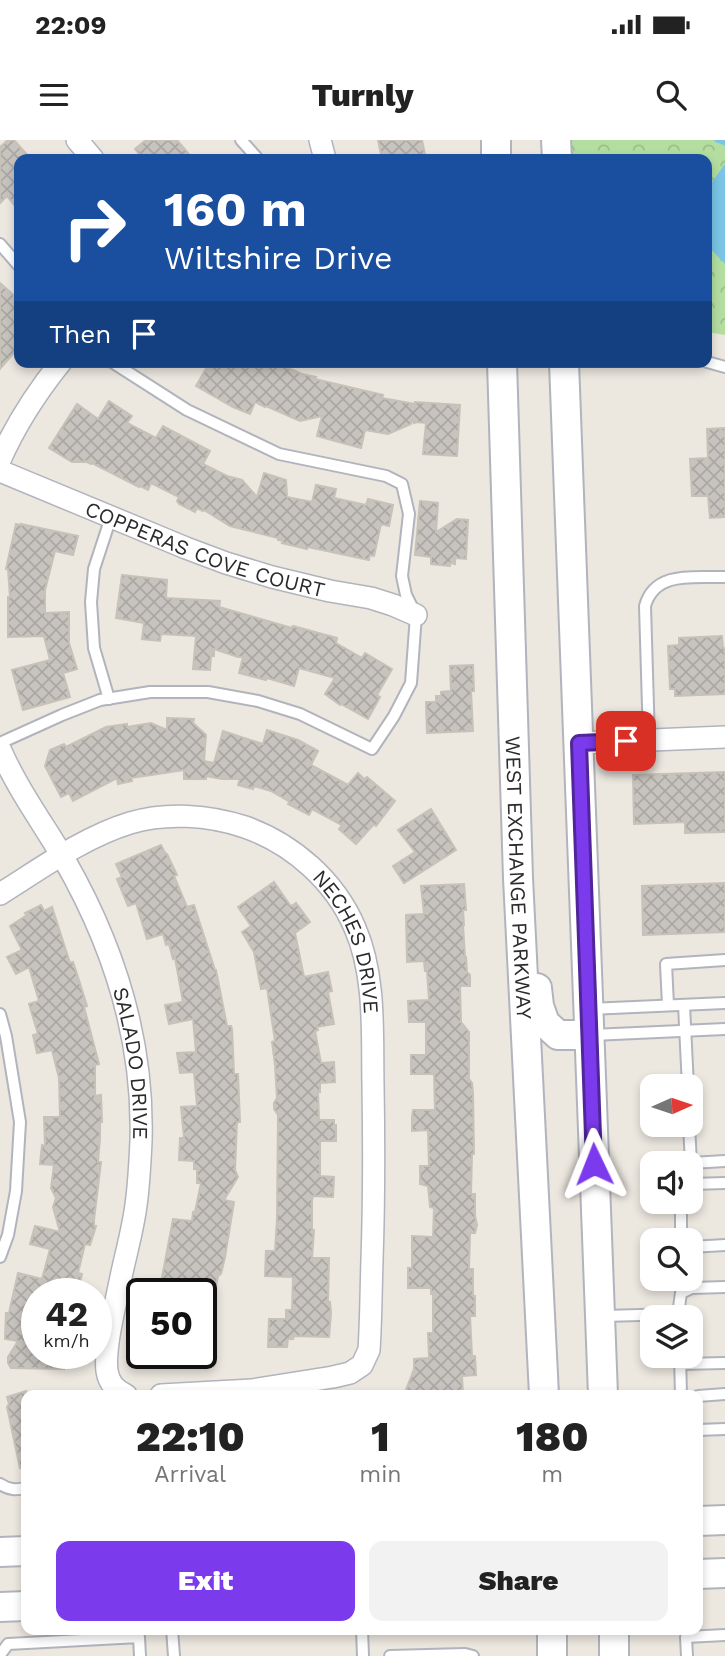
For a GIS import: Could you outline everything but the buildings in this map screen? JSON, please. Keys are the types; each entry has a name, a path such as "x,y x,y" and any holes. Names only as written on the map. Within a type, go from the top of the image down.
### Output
{"main road":[{"name":"WEST EXCHANGE PARKWAY","path":"502,368 516,830 544,1390"},
{"path":"564,368 603,1390"},
{"path":"516,830 530,875 539,1006 545,1023 558,1035 589,1022"},
{"path":"703,1521 725,1520"},
{"path":"0,1552 21,1551"},
{"path":"703,1574 725,1573"},
{"path":"0,1607 21,1606"},
{"path":"552,1635 552,1656"},
{"path":"614,1635 614,1656"}],"street":[{"path":"76,140 89,154"},
{"path":"0,460 23,415 56,368"},
{"name":"COPPERAS COVE COURT","path":"0,471 226,563 272,578 371,598 416,615"},
{"path":"579,743 725,737"},
{"name":"SALADO DRIVE","path":"0,749 18,785 86,898 109,949 127,1007 138,1074 141,1138 136,1206 111,1326 108,1356 107,1371 116,1390"},
{"name":"NECHES DRIVE","path":"0,894 100,835 130,823 184,816 217,820 256,831 279,842 316,872 333,889 346,909 356,931 370,988 374,1193 369,1350 362,1365 350,1373 252,1390"}],"lane":[{"path":"241,140 254,154"},
{"path":"1,248 14,261"},
{"path":"0,743 100,700 150,692 208,692 258,701 300,714 372,749 394,716 411,683 416,615 406,595 402,576 409,514 402,484 386,476 279,454 187,410 121,368"},
{"path":"109,699 94,648 91,603 94,569 111,517"},
{"path":"649,740 645,606 648,597 653,589 669,579 725,577"},
{"path":"668,1005 666,964 725,960"},
{"path":"589,1022 668,1005 725,1003"},
{"path":"684,1004 687,1074"},
{"path":"0,1014 20,1122 16,1191 8,1235 0,1257"},
{"path":"589,1022 685,1030 725,1029"},
{"path":"703,1162 725,1161"},
{"path":"703,1184 725,1183"},
{"path":"703,1246 725,1245"},
{"path":"679,1305 681,1293 692,1288 725,1287"},
{"path":"600,1316 640,1316"},
{"path":"703,1362 725,1363"},
{"path":"680,1368 681,1390"},
{"path":"703,1396 725,1394"},
{"path":"703,1430 725,1429"},
{"path":"0,1484 6,1488 21,1489"},
{"path":"172,1635 174,1656"},
{"path":"362,1635 363,1656"},
{"path":"687,1656 686,1637 725,1635"},
{"path":"0,1655 8,1644 139,1637 140,1656"},
{"path":"390,1656 472,1656"}],"green space":[{"path":"572,140 725,140 725,335 712,333 712,154 572,154"}],"water":[{"path":"725,164 725,264 712,250 712,182"}],"waterway":[{"path":"717,140 725,143"}],"route":[{"path":"594,1164 579,743 626,741"}]}
